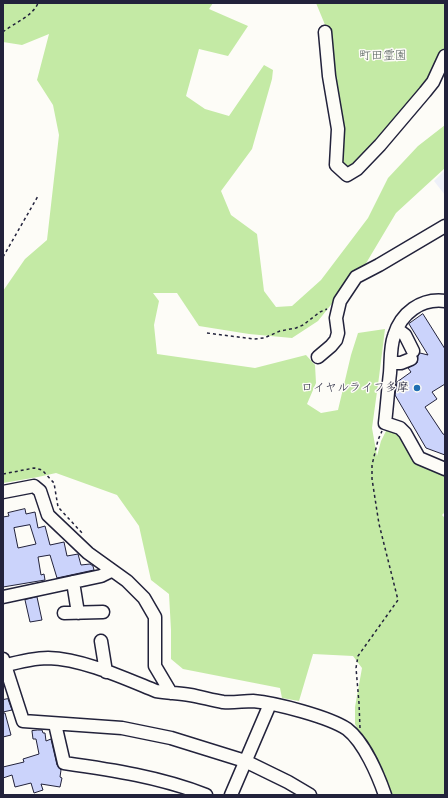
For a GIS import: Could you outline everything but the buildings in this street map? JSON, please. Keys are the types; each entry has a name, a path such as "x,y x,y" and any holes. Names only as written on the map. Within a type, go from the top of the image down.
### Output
{"street":[{"path":"325,32 329,76 338,129 336,164 347,175 357,170 376,150 425,92 433,82 445,56"},
{"path":"318,357 336,340 338,333 336,318 340,301 356,277 379,266 445,226"},
{"path":"445,301 439,300 426,302 414,307 405,314 393,337 385,423 400,428 405,433 419,458 445,469"},
{"path":"391,363 401,363 412,355 404,335 397,329"},
{"path":"3,492 34,486 40,491 48,515 88,553 111,571 127,581 144,598 155,617 155,666 171,693"},
{"path":"3,597 101,576 111,571"},
{"path":"72,582 78,613"},
{"path":"64,613 103,612"},
{"path":"101,641 106,672"},
{"path":"310,795 288,782 245,761 171,738 122,728 23,721 4,663 48,658 71,660 156,691 188,694 224,702 254,702 270,704 328,719 348,730 360,744 376,772 385,795"},
{"path":"231,795 270,704"},
{"path":"55,724 64,763 109,769 151,777 187,787 206,795"}],"path":[{"path":"3,32 28,15 38,3"},
{"path":"3,257 38,196"},
{"path":"207,333 254,339 264,338 280,331 303,325 320,312 332,308 340,301"},
{"path":"360,744 360,703 356,668 358,656 398,600 379,524 372,479 372,465 378,440"}],"shaded area":[{"path":"445,170 445,195 434,181"}],"green space":[{"path":"3,3 213,3 209,9 248,26 228,56 199,49 186,96 205,109 229,116 264,65 273,70 272,79 252,149 221,191 231,215 257,234 264,291 276,307 292,306 321,280 368,218 388,178 418,146 445,125 445,168 396,213 365,265 352,275 338,296 318,321 292,338 249,334 199,326 177,293 153,293 159,301 154,325 157,354 255,368 306,355 315,365 316,383 307,404 321,413 338,410 351,355 358,333 385,329 372,428 377,456 381,441 388,427 399,430 413,453 445,474 445,512 442,515 445,518 445,795 386,795 375,760 355,724 355,707 362,668 353,656 313,654 299,701 282,698 280,688 183,669 171,659 169,594 151,580 139,526 117,495 56,473 3,483 3,291 25,259 47,240 59,135 53,105 37,80 49,34 22,45 3,42"},
{"name":"町田霊園","path":"316,3 445,3 445,49 441,54 430,80 376,144 349,169 339,159 328,32"}],"place":[{"name":"ロイヤルライフ多摩","path":"417,388"}]}
